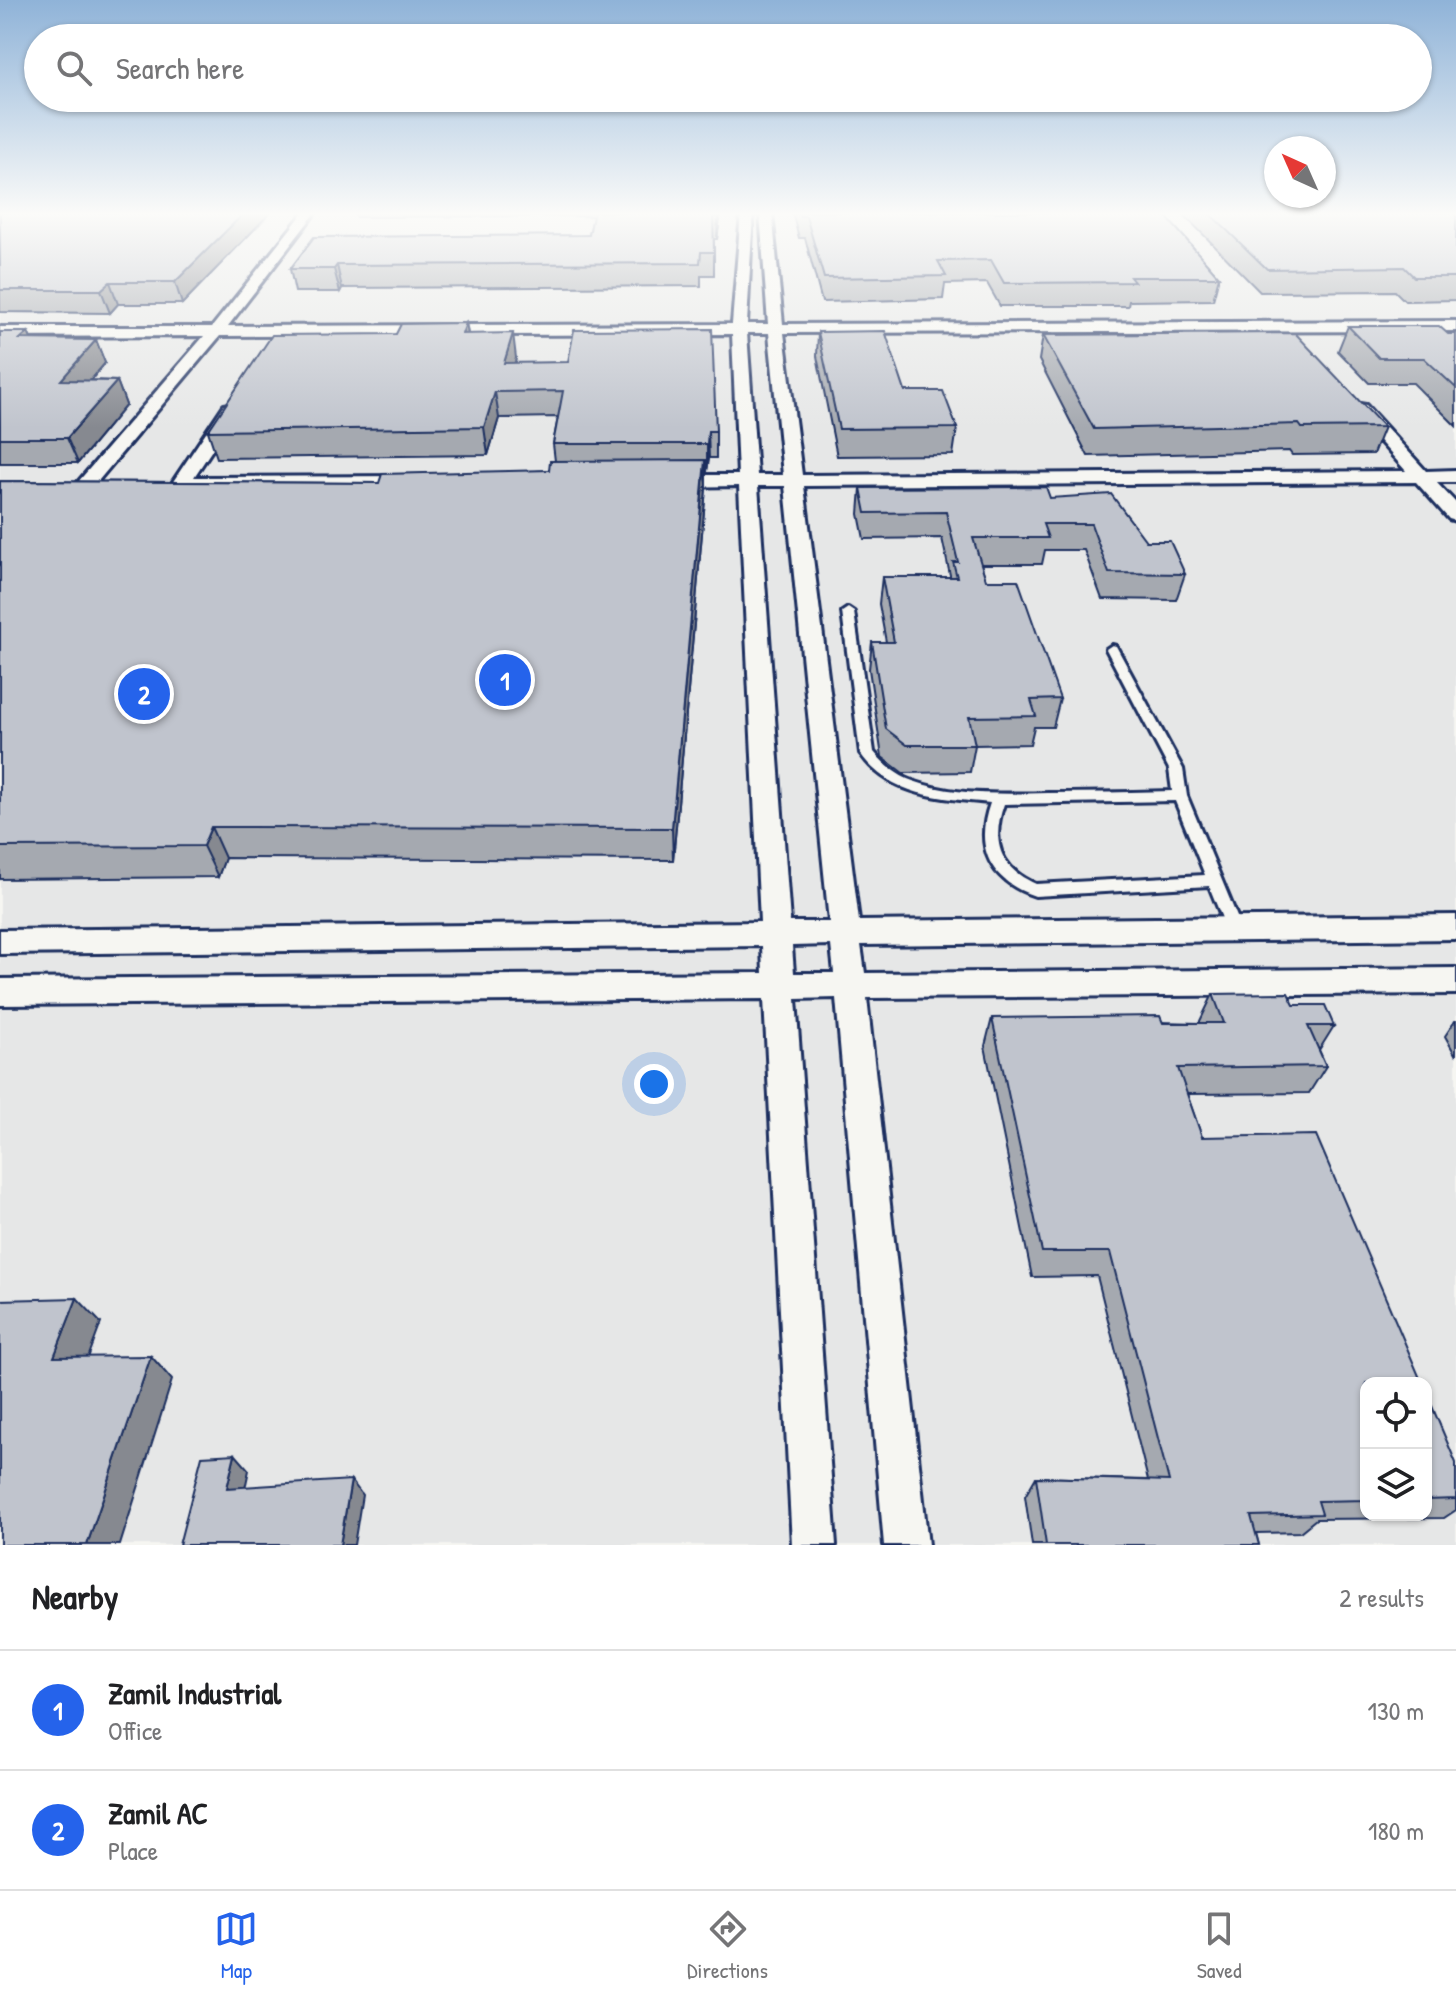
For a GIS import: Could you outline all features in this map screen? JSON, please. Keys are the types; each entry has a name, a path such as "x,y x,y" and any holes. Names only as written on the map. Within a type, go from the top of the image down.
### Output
{"street":[{"path":"86,483 252,284"},
{"path":"742,284 739,333 814,1545"},
{"path":"773,284 845,931 906,1545"},
{"path":"1294,337 1456,326"},
{"path":"0,332 1456,335"},
{"path":"0,340 212,334 272,345 739,333"},
{"path":"1347,395 1456,515"},
{"path":"238,398 173,483 433,482"},
{"path":"655,481 1456,476"},
{"path":"62,483 117,483"},
{"path":"0,942 1456,927"},
{"path":"0,992 1456,981"}],"lane":[{"path":"848,612 867,753 874,766 892,780 923,789 999,799 1180,796"},
{"path":"1112,649 1176,769 1180,796 1234,929"},
{"path":"999,799 990,825 991,843 1000,869 1021,886 1035,890 1215,880"}],"shaded area":[{"path":"0,284 1456,284 1456,1545 0,1545"}],"building":[{"path":"0,284 108,284 101,290 0,290"},
{"path":"466,323 462,334 513,333 504,363 568,362 574,330 712,329 716,431 708,431 707,444 553,444 563,391 495,392 484,427 208,431 272,335 396,334 401,324"},
{"path":"1348,326 1439,326 1448,334 1456,334 1456,388 1424,358 1379,358"},
{"path":"885,331 905,391 943,391 957,428 839,429 818,332"},
{"path":"0,332 28,332 20,339 96,340 61,380 117,381 67,438 0,438"},
{"path":"1295,333 1384,427 1302,428 1299,424 1094,429 1043,335"},
{"path":"705,460 672,828 211,827 203,846 0,847 0,481 379,483 382,474 549,470 550,461"},
{"path":"1046,487 1050,498 1111,494 1146,541 1170,541 1185,574 1109,573 1091,524 1043,524 1048,538 973,538 986,580 1018,580 1060,699 1031,700 1036,716 969,717 975,745 907,745 886,729 872,642 894,642 882,577 957,577 953,562 958,562 946,512 866,513 861,488"},
{"path":"1288,993 1294,1005 1325,1005 1334,1026 1308,1026 1326,1066 1178,1068 1202,1137 1316,1135 1419,1377 1360,1377 1360,1500 1318,1501 1322,1514 1251,1516 1259,1545 1046,1545 1036,1477 1169,1481 1110,1252 1042,1252 992,1018 1160,1016 1163,1023 1224,1023 1213,994"},
{"path":"77,1298 54,1357 151,1356 87,1545 0,1545 0,1300"},
{"path":"1432,1406 1456,1463 1456,1499 1432,1500"},
{"path":"235,1454 227,1488 351,1480 340,1545 179,1545 202,1456"}],"place":[{"name":"Zamil Industrial","path":"505,680"},
{"name":"Zamil AC","path":"144,694"}]}
